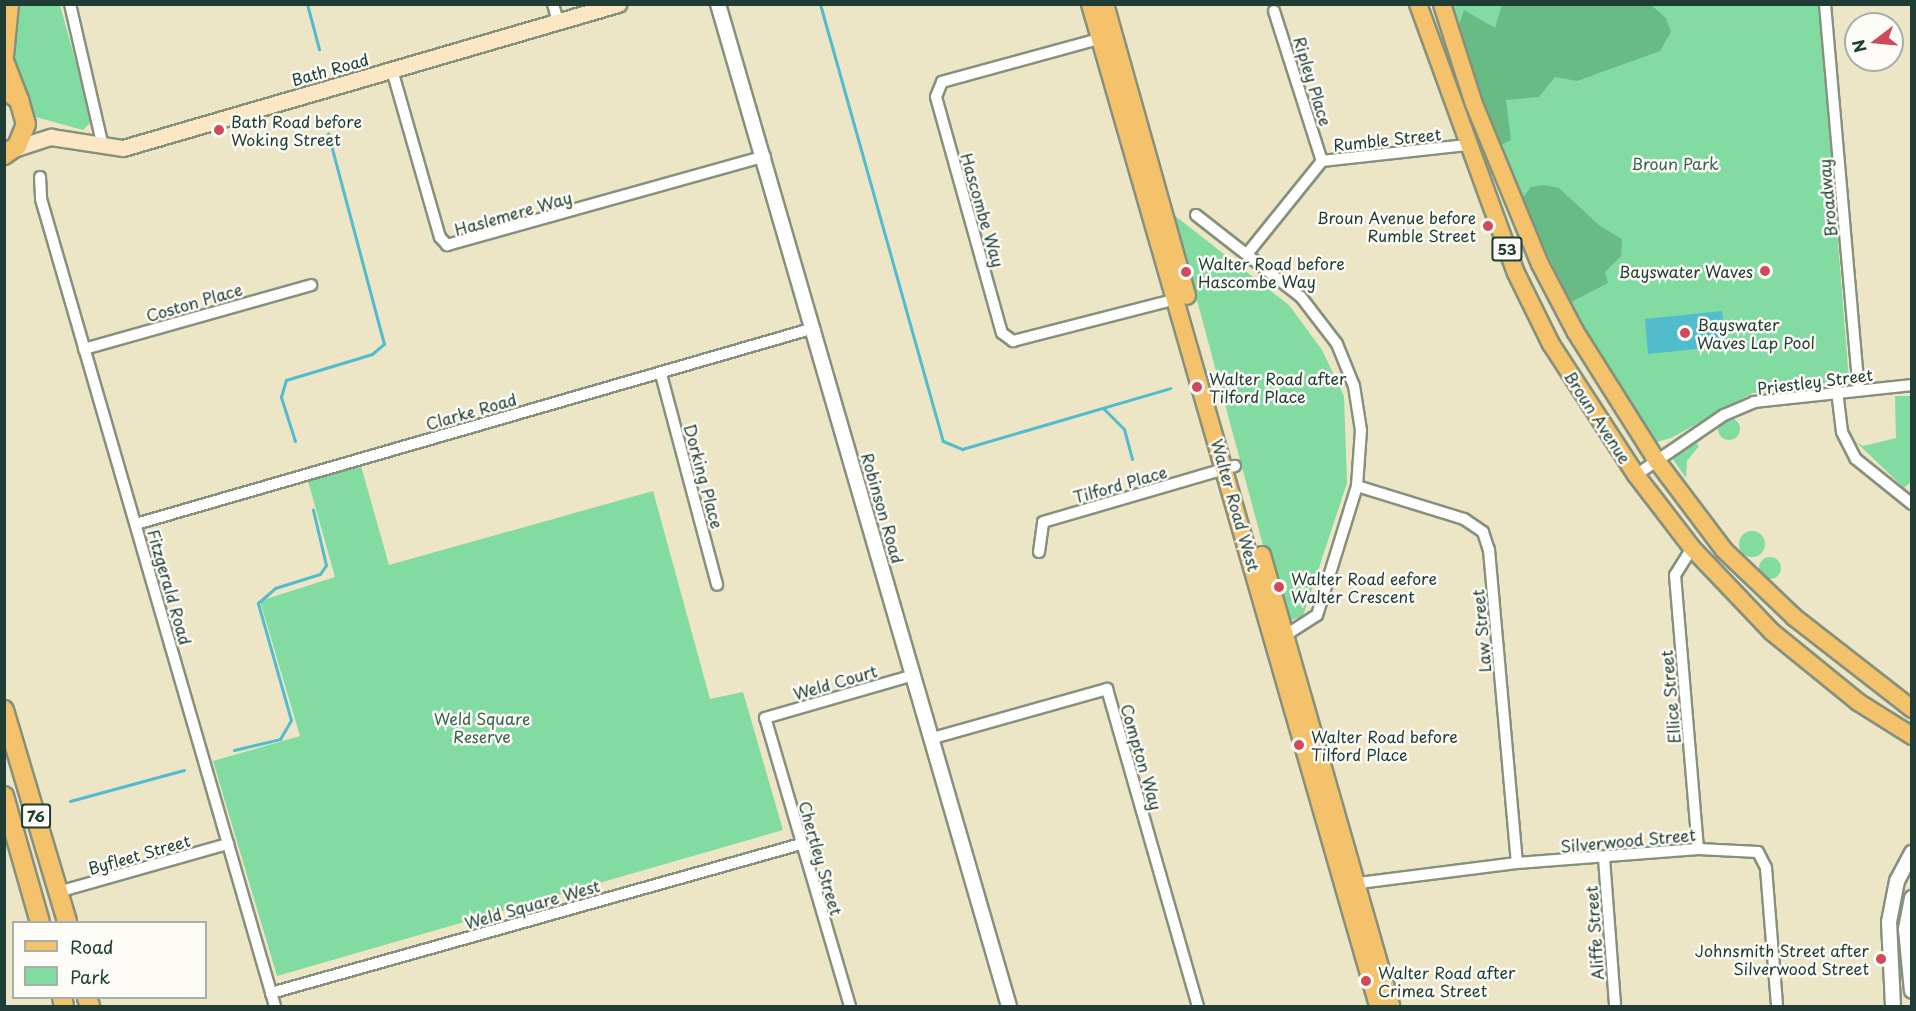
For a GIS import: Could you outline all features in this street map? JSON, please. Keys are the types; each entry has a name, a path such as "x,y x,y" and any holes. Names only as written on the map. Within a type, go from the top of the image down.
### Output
{"highway":[{"path":"4,56 9,4"},
{"path":"4,61 22,106 23,136 7,154"},
{"path":"4,89 22,106"},
{"name":"76","path":"4,710 67,921"},
{"name":"76","path":"4,794 40,921"}],"main road":[{"name":"Bath Road","path":"7,154 51,137 104,147 152,141 618,4"},
{"name":"Walter Road West","path":"1090,4 1107,37 1280,638 1350,885 1378,1006"},
{"name":"Walter Road West","path":"1106,4 1107,37"},
{"name":"Broun Avenue","path":"1418,4 1466,145 1516,273 1551,344 1636,475 1692,548 1772,632 1858,702 1911,736"},
{"name":"Broun Avenue","path":"1442,4 1474,104 1540,264 1575,331 1657,461 1743,568 1871,682 1911,709"},
{"path":"22,106 51,137"},
{"name":"Walter Road West","path":"1350,885 1392,1006"}],"street":[{"path":"70,4 104,147"},
{"path":"553,4 558,22"},
{"name":"Robinson Road","path":"718,4 727,11 765,156 1009,1006"},
{"name":"Broadway","path":"1825,4 1858,389"},
{"name":"Ripley Place","path":"1274,11 1322,161"},
{"name":"Hascombe Way","path":"1107,37 942,82 936,97 1002,333 1013,340 1181,298"},
{"name":"Haslemere Way","path":"392,70 438,230 447,245 765,156"},
{"name":"Rumble Street","path":"1247,254 1322,161 1466,145"},
{"name":"Fitzgerald Road","path":"40,177 41,198 275,1006"},
{"path":"1196,215 1301,297 1337,344 1354,386 1361,429 1357,486 1317,615 1280,638"},
{"name":"Coston Place","path":"84,349 311,285"},
{"name":"Clarke Road","path":"136,524 662,374 814,328"},
{"name":"Dorking Place","path":"662,374 717,585"},
{"name":"Priestley Street","path":"1636,475 1724,415 1750,404 1837,391 1911,386"},
{"path":"1837,391 1842,432 1856,459 1911,504"},
{"name":"Tilford Place","path":"1039,552 1043,522 1230,467"},
{"name":"Law Street","path":"1357,486 1464,519 1483,532 1489,550 1517,863"},
{"name":"Ellice Street","path":"1692,548 1676,575 1698,849"},
{"name":"Weld Court","path":"765,718 914,675"},
{"name":"Compton Way","path":"933,738 1107,689 1198,1006"},
{"name":"Chertley Street","path":"765,718 850,1006"},
{"path":"4,794 27,785"},
{"name":"Byfleet Street","path":"58,892 228,844"},
{"name":"Weld Square West","path":"271,993 801,844"},
{"name":"Silverwood Street","path":"1350,885 1517,863 1698,849 1758,852 1766,867 1777,1006"},
{"path":"1893,1006 1889,922 1898,881 1911,853"},
{"name":"Aliffe Street","path":"1604,858 1615,1006"},
{"path":"1911,898 1906,929 1911,991"}],"green space":[{"path":"1650,4 1666,18 1671,32 1660,51 1577,81 1555,77 1539,97 1506,100 1511,140 1499,146 1457,31 1464,10 1495,28 1502,5"},
{"path":"9,5 60,5 92,121 83,130 14,111 7,103"},
{"name":"Broun Park","path":"1447,5 1819,5 1849,380 1753,393 1671,438 1657,442 1644,436 1573,318 1537,239"},
{"path":"1544,185 1559,188 1600,226 1622,239 1621,256 1605,272 1608,283 1571,302 1521,200 1531,187"},
{"path":"1174,215 1289,305 1322,350 1344,396 1347,483 1303,616 1284,623"},
{"path":"1895,396 1911,396 1911,482 1904,488 1855,441 1863,446 1896,438"},
{"path":"1729,418 1737,421 1740,429 1737,437 1729,440 1721,437 1718,429 1721,421"},
{"path":"1692,438 1699,446 1687,461 1686,478 1672,458"},
{"name":"Weld Square Reserve","path":"361,466 389,565 653,491 710,699 743,692 783,830 277,976 213,761 300,736 260,601 335,577 308,481"},
{"path":"1752,531 1761,535 1765,544 1761,553 1752,557 1743,553 1739,544 1743,535"},
{"path":"1770,557 1778,560 1781,568 1778,576 1770,579 1762,576 1759,568 1762,560"}],"water":[{"name":"Bayswater Waves Lap Pool","path":"1722,311 1726,346 1648,354 1645,319"}],"waterway":[{"path":"307,4 319,49"},
{"path":"820,4 943,441 962,449 1170,388"},
{"path":"295,441 281,397 286,380 372,354 384,344 328,133"},
{"path":"1103,408 1124,429 1132,459"},
{"path":"234,750 280,739 291,720 258,603 275,588 320,574 326,565 313,510"},
{"path":"70,801 184,770"}],"place":[{"name":"Bath Road before Woking Street","path":"219,130"},
{"name":"Broun Avenue before Rumble Street","path":"1488,226"},
{"name":"Bayswater Waves","path":"1765,271"},
{"name":"Walter Road before Hascombe Way","path":"1186,272"},
{"name":"Bayswater Waves Lap Pool","path":"1685,333"},
{"name":"Walter Road after Tilford Place","path":"1197,387"},
{"name":"Walter Road eefore Walter Crescent","path":"1279,587"},
{"name":"Walter Road before Tilford Place","path":"1299,745"},
{"name":"Johnsmith Street after Silverwood Street","path":"1881,959"},
{"name":"Walter Road after Crimea Street","path":"1366,981"}]}
